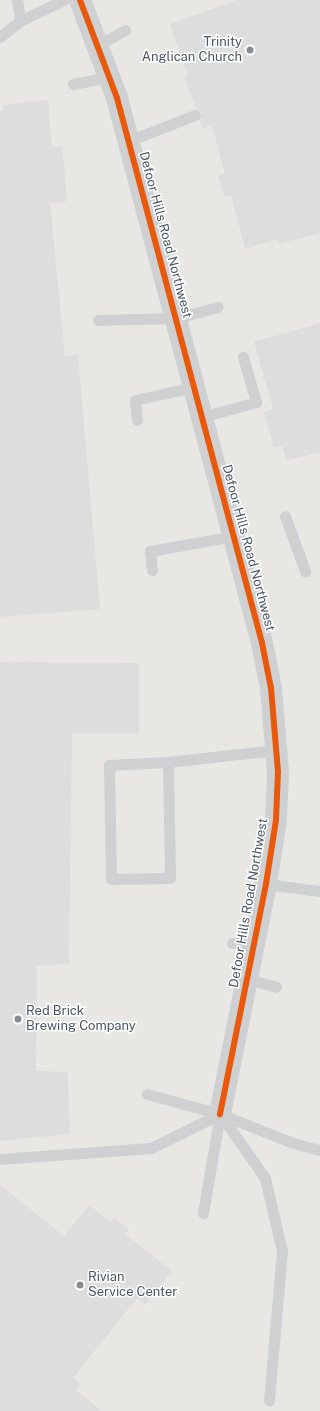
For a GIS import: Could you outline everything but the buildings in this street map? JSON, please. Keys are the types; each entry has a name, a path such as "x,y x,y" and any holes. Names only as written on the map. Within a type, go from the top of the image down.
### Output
{"street":[{"name":"Defoor Hills Road Northwest","path":"80,0 109,77 128,140 234,536 271,688 277,750 276,820 266,884 220,1114"}],"lane":[{"path":"17,0 20,21"},
{"path":"0,37 20,21 64,0"},
{"path":"98,45 125,30"},
{"path":"73,84 109,77"},
{"path":"128,140 195,115"},
{"path":"98,320 176,318 218,307"},
{"path":"202,417 256,402 243,357"},
{"path":"137,420 135,400 194,387"},
{"path":"285,516 305,571"},
{"path":"152,570 150,551 234,536"},
{"path":"168,762 170,878 111,879 109,765 168,762 277,750"},
{"path":"266,884 320,891"},
{"path":"232,943 254,943"},
{"path":"247,979 276,987"},
{"path":"147,1094 220,1114 293,1143 320,1150"},
{"path":"0,1159 151,1148 220,1114"},
{"path":"203,1213 220,1114"},
{"path":"220,1114 265,1178 282,1251 269,1400"}],"shaded area":[{"path":"0,0 320,0 320,1411 0,1411"}],"cycle path":[{"path":"80,0 117,98 262,643 271,688 278,772 276,820 266,884 220,1114"}],"place":[{"name":"Trinity Anglican Church","path":"250,50"},
{"name":"Red Brick Brewing Company","path":"18,1019"},
{"name":"Rivian Service Center","path":"80,1285"}]}
